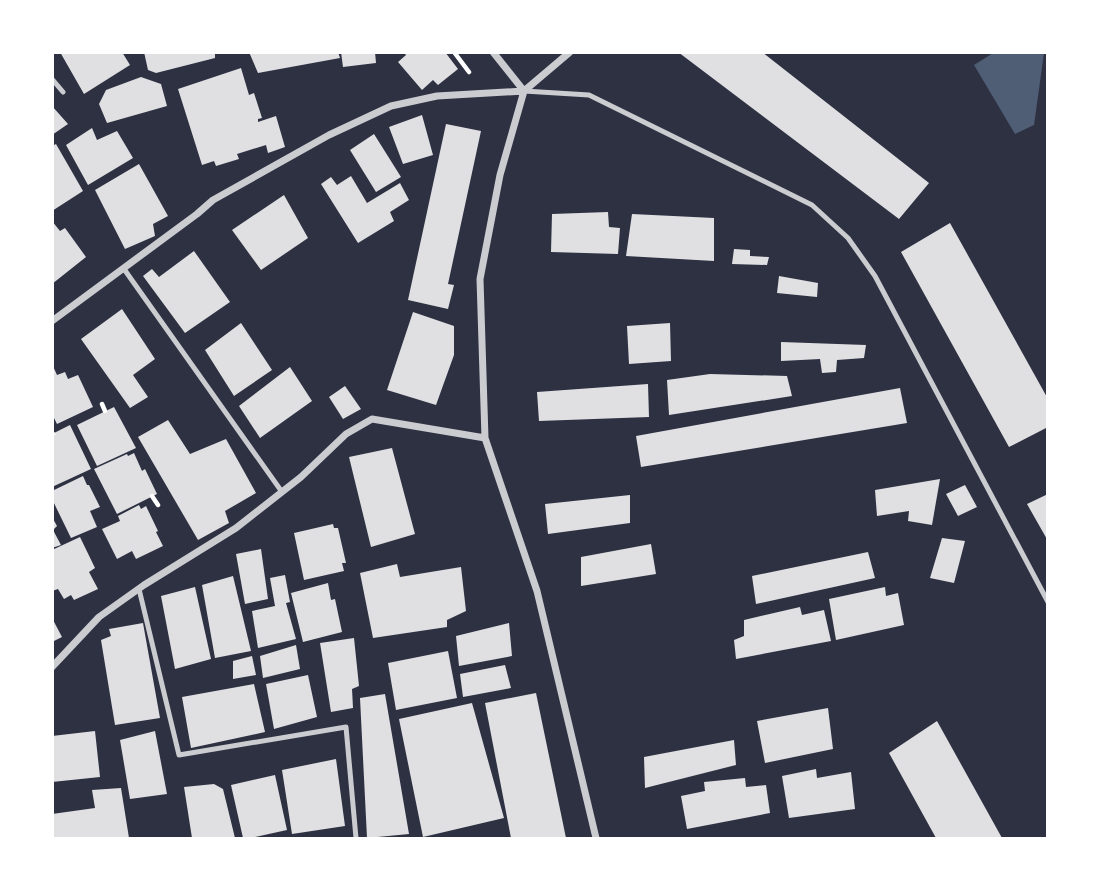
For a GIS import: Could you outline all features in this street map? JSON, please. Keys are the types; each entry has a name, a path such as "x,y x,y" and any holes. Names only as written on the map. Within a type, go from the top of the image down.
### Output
{"street":[{"path":"493,52 524,91"},
{"path":"570,52 524,91 500,175 480,279 485,438 537,591 596,838"},
{"path":"52,321 213,200 376,112 437,96 524,91"},
{"path":"52,667 99,617 236,528 301,477 346,433 372,419 485,438"}],"lane":[{"path":"52,79 63,92"},
{"path":"524,91 589,95 812,205 848,238 875,276 1048,602"},
{"path":"124,269 282,492"},
{"path":"139,589 179,755 346,727 356,838"}],"path":[{"path":"454,52 470,72"},
{"path":"102,404 105,411"},
{"path":"152,496 158,505"}],"water":[{"path":"993,53 1044,53 1034,125 1015,134 974,65"}],"building":[{"path":"60,52 122,52 130,65 84,94"},
{"path":"144,52 215,52 215,58 156,73 148,70"},
{"path":"249,52 338,52 340,58 258,73"},
{"path":"341,52 375,52 376,63 343,67"},
{"path":"404,52 445,52 458,69 438,85 433,80 422,90 398,62 406,55"},
{"path":"678,52 762,52 929,183 899,219"},
{"path":"241,68 249,95 254,93 262,118 258,119 258,122 276,116 285,147 268,153 266,145 237,154 239,159 216,166 214,161 202,165 178,89"},
{"path":"141,77 161,84 167,106 107,123 99,104 106,90"},
{"path":"52,106 68,124 52,135"},
{"path":"422,115 433,155 403,164 389,127"},
{"path":"446,124 481,131 448,284 454,285 448,309 408,300"},
{"path":"92,128 97,140 117,131 133,158 88,185 66,145"},
{"path":"374,134 401,177 376,192 350,150"},
{"path":"56,144 83,191 52,211 52,146"},
{"path":"139,164 168,216 153,224 155,236 125,249 95,190"},
{"path":"351,176 367,203 400,183 409,200 390,212 394,221 358,243 321,184 331,177 337,185"},
{"path":"284,195 308,238 261,270 232,230"},
{"path":"608,212 609,227 620,228 618,254 551,252 552,214"},
{"path":"632,214 714,218 714,261 626,256"},
{"path":"52,221 60,231 65,228 86,257 52,284"},
{"path":"950,223 1048,399 1048,427 1009,447 901,252"},
{"path":"734,249 750,250 750,256 769,257 767,265 732,264"},
{"path":"194,251 230,302 185,333 143,276 152,269 159,277"},
{"path":"779,276 818,283 817,297 777,293"},
{"path":"122,309 155,359 133,375 148,397 130,408 81,339"},
{"path":"413,312 454,326 454,355 436,405 387,390"},
{"path":"241,323 272,370 234,396 205,350"},
{"path":"670,323 671,361 629,364 627,326"},
{"path":"781,342 866,345 864,358 837,360 836,372 822,373 820,359 781,361"},
{"path":"52,364 57,375 65,372 68,379 78,375 93,407 57,424 52,414"},
{"path":"290,367 312,401 260,438 239,406"},
{"path":"710,374 787,376 792,396 669,415 667,380"},
{"path":"648,384 649,417 539,421 537,392"},
{"path":"345,386 361,409 343,419 329,397"},
{"path":"900,388 907,423 641,467 636,436"},
{"path":"114,407 136,448 97,466 77,425"},
{"path":"168,420 190,454 226,439 256,493 225,511 229,523 198,540 138,437"},
{"path":"70,425 91,469 52,487 52,434"},
{"path":"392,448 415,534 371,547 349,457"},
{"path":"134,453 157,494 117,514 94,469"},
{"path":"83,476 100,507 90,511 97,527 71,538 52,499 52,491"},
{"path":"940,479 932,525 908,521 909,511 877,516 875,490"},
{"path":"965,485 977,507 958,516 946,494"},
{"path":"1048,494 1048,541 1027,504"},
{"path":"630,495 630,523 548,534 545,504"},
{"path":"139,505 141,509 146,506 163,546 136,559 132,551 117,559 102,529 120,521 118,516"},
{"path":"52,517 57,526 53,530 61,545 52,548"},
{"path":"333,524 334,528 338,528 346,563 342,563 344,571 304,580 294,533"},
{"path":"80,537 95,568 89,572 98,589 74,600 71,595 64,599 58,589 52,591 52,550"},
{"path":"942,538 965,541 954,583 930,578"},
{"path":"651,544 656,574 581,586 581,557"},
{"path":"261,549 268,599 245,604 236,554"},
{"path":"868,552 875,578 756,604 752,576"},
{"path":"397,564 400,577 461,567 466,611 447,620 447,627 373,638 360,573"},
{"path":"285,575 290,602 286,603 296,639 258,648 252,611 275,606 270,578"},
{"path":"233,576 251,651 215,658 202,585"},
{"path":"328,583 331,600 335,599 342,632 303,642 291,593"},
{"path":"195,587 211,659 175,669 161,596"},
{"path":"885,587 886,596 898,593 904,625 836,640 829,599"},
{"path":"800,607 802,615 824,610 831,641 736,659 734,640 744,636 744,620"},
{"path":"52,618 62,637 52,642"},
{"path":"143,623 160,718 115,725 101,640 111,636 109,629"},
{"path":"509,623 512,656 459,666 456,636"},
{"path":"354,638 359,686 352,689 353,708 331,712 320,643"},
{"path":"296,645 300,669 263,678 260,656"},
{"path":"448,651 457,698 396,710 388,663"},
{"path":"252,656 256,675 233,679 233,661"},
{"path":"505,665 511,688 463,697 460,674"},
{"path":"308,675 317,717 274,729 266,684"},
{"path":"254,684 265,732 191,748 182,697"},
{"path":"536,693 566,838 511,838 485,703"},
{"path":"385,694 409,834 367,838 360,698"},
{"path":"472,703 504,818 423,837 399,719"},
{"path":"828,708 833,749 765,763 757,721"},
{"path":"937,721 1002,838 936,838 889,753"},
{"path":"95,731 100,777 52,782 52,736"},
{"path":"155,731 167,794 130,799 120,740"},
{"path":"734,740 736,765 645,788 644,757"},
{"path":"336,759 345,826 292,834 282,770"},
{"path":"816,769 817,778 851,772 855,809 789,818 782,776"},
{"path":"275,775 287,830 243,838 231,785"},
{"path":"745,778 746,787 766,785 770,813 687,829 681,796 705,791 704,782"},
{"path":"214,784 223,789 235,838 192,838 184,787"},
{"path":"121,788 129,838 52,838 52,814 95,808 92,790"}]}
